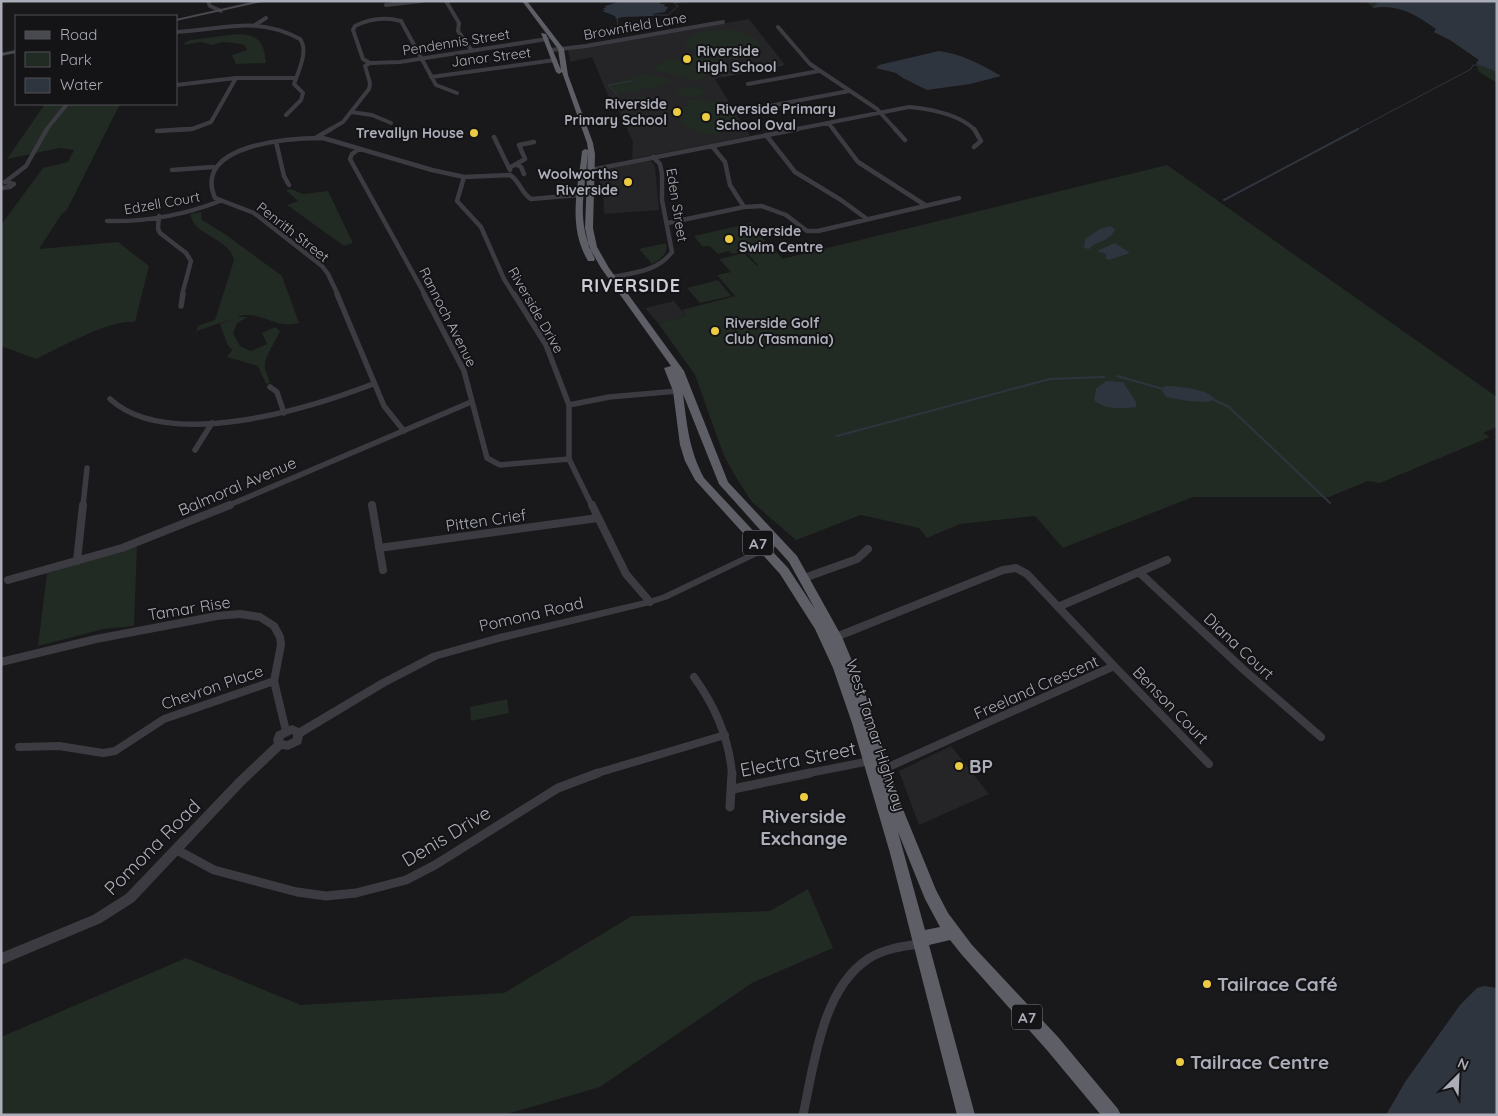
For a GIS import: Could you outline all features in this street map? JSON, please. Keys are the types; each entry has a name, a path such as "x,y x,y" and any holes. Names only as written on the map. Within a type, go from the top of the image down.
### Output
{"highway":[{"name":"West Tamar Highway","path":"519,1 553,49 584,146 585,195 590,238 598,257 679,370 724,484 733,496 779,542 804,578 836,637 854,678 908,844 930,894 952,932"},
{"name":"West Tamar Highway","path":"524,1 553,49 565,75 590,143 591,170 578,229 586,251 672,371 678,391 685,445 700,480 784,571 796,588 830,648 849,692 897,853 966,1115"},
{"path":"919,941 952,932"},
{"name":"A7","path":"952,932 982,968 1086,1081 1112,1115"}],"main road":[{"path":"178,20 264,1"},
{"path":"1,54 15,52"}],"street":[{"path":"208,1 210,6 221,11"},
{"path":"386,6 421,1"},
{"path":"446,1 459,23 458,31 472,51"},
{"path":"255,25 266,18"},
{"path":"172,170 213,167 223,158 237,151 276,142 317,137 334,129 351,112 369,89 370,81 365,66 370,63 363,59 354,28 365,22 401,20 420,59 438,87 457,93"},
{"name":"Brownfield Lane","path":"553,49 723,22"},
{"path":"178,32 230,25 255,25 278,31 302,42 299,71 294,84 303,93 301,100 286,115"},
{"path":"778,27 805,59 879,113 905,140"},
{"name":"Pendennis Street","path":"370,63 383,64 472,51 553,49"},
{"name":"Janor Street","path":"431,77 553,49"},
{"path":"748,84 819,71"},
{"path":"178,85 236,78 295,78"},
{"path":"157,131 192,129 211,122 236,78"},
{"path":"764,107 849,91"},
{"path":"1,192 29,164 45,131 66,105"},
{"path":"591,170 909,107 925,108 967,124 980,135 981,141 974,147"},
{"path":"351,112 372,115 391,123"},
{"path":"828,123 858,162 925,205"},
{"path":"766,135 795,172 842,200 867,219"},
{"path":"317,137 432,170 464,176 510,174 515,176 524,195 529,198 585,195"},
{"path":"494,137 510,174"},
{"path":"276,142 284,176 289,185"},
{"path":"509,168 525,160 519,144 534,142"},
{"path":"712,146 725,162 730,186 744,207"},
{"name":"Rannoch Avenue","path":"359,149 352,154 350,159 364,180 448,336 464,371 484,453 492,461 500,465 569,459"},
{"name":"Eden Street","path":"612,277 656,266 667,259 673,249 662,200 660,164 654,157"},
{"path":"517,165 521,167 524,174"},
{"path":"213,167 212,192 215,198 220,201"},
{"name":"Riverside Drive","path":"464,176 457,201 481,227 504,279 546,345 569,404 569,459 626,574 650,602"},
{"path":"2,184 13,182"},
{"path":"668,223 744,207 762,206 776,210 791,218 803,229 812,232 959,198"},
{"name":"Edzell Court","path":"106,221 120,222 194,211 220,201"},
{"name":"Penrith Street","path":"220,201 254,213 322,266 328,274 344,309 373,384 384,406 404,431"},
{"path":"159,216 158,229 160,234 186,253 191,262 181,306"},
{"path":"110,399 129,414 144,419 166,422 212,423 254,420 284,413 343,396 373,384"},
{"path":"270,387 277,392 284,413"},
{"path":"569,404 609,397 678,391"},
{"name":"Balmoral Avenue","path":"8,580 122,548 218,510 472,402"},
{"path":"195,450 212,423"},
{"path":"77,561 87,468"},
{"path":"372,505 383,570"},
{"name":"Pitten Crief","path":"379,548 598,518"},
{"name":"Pomona Road","path":"299,733 383,683 435,656 499,638 650,602 665,597 779,542"},
{"path":"804,578 857,559 868,549"},
{"path":"1058,607 1140,573 1166,560"},
{"name":"Freeland Crescent","path":"836,637 1010,568 1022,570 1114,666 884,768"},
{"name":"Diana Court","path":"1140,573 1244,670 1321,737"},
{"name":"Tamar Rise","path":"1,662 96,639 240,614 260,617 271,623 278,631 280,645 274,681 286,731"},
{"name":"Benson Court","path":"1114,666 1209,764"},
{"path":"694,677 705,692 725,735 733,789 730,807"},
{"name":"Chevron Place","path":"18,747 59,746 103,753 115,751 164,719 274,681"},
{"path":"292,729 299,733 294,743 288,746 280,744 279,737 286,731 292,729"},
{"name":"Denis Drive","path":"177,850 214,870 297,892 326,896 385,887 406,880 435,865 558,788 576,780 725,735"},
{"name":"Pomona Road","path":"1,959 72,930 116,908 143,887 240,782 280,744"},
{"name":"Electra Street","path":"733,789 870,761"},
{"path":"803,1115 826,1019 841,985 869,959 919,941"}],"shaded area":[{"path":"749,19 785,65 715,79 750,136 632,159 633,142 614,100 610,100 592,57 570,62 568,50"},
{"name":"Woolworths Riverside","path":"647,161 652,162 655,167 659,210 604,214 603,189 600,188 599,171"},
{"path":"674,301 686,316 658,323 645,308"},
{"path":"951,746 989,794 919,825 899,771"}],"green space":[{"path":"1366,1 1397,1 1497,57 1497,83 1479,72 1476,63 1479,60 1450,40 1434,32 1436,29 1425,21 1395,7 1373,8"},
{"path":"731,30 749,34 759,41 760,50 754,55 734,59 711,56 685,45 685,39 695,33"},
{"path":"237,34 251,36 259,41 264,50 266,63 236,64 232,55 247,50 244,45 222,42 213,45 200,42 184,45 185,42 190,40"},
{"path":"694,54 729,63 697,81 651,69 670,58 680,61"},
{"path":"645,73 672,80 658,87 615,95 607,85"},
{"path":"699,86 706,94 682,98 675,89"},
{"path":"645,96 651,105 628,108 623,99"},
{"name":"Riverside Primary School Oval","path":"704,100 705,103 713,101 723,104 722,107 730,110 735,119 728,129 717,134 705,134 692,130 683,124 678,117 681,110 692,104 687,101"},
{"path":"44,105 120,105 67,210 61,215 39,249 118,242 149,266 135,322 125,322 99,329 36,359 1,346 1,225 43,168 68,162 74,150 60,148 7,159"},
{"path":"1167,165 1497,397 1497,427 1483,433 1490,437 1380,483 1368,481 1329,497 1193,497 1063,548 1035,516 960,524 927,538 919,528 861,515 796,540 752,502 724,456 695,375 658,323 686,316 682,310 735,296 717,275 731,272 719,259 744,253 757,266 747,253 772,246 782,259"},
{"path":"291,189 303,194 328,191 353,243 344,246 287,205 298,201 286,190"},
{"path":"201,212 202,220 225,234 282,276 299,323 277,323 255,316 243,315 237,317 248,317 237,323 233,333 240,346 251,351 267,344 262,333 275,327 280,331 265,364 265,370 270,383 266,384 258,366 227,357 232,350 227,344 220,324 236,318 196,331 198,326 215,320 234,260 232,254 223,244 195,225 190,214"},
{"name":"Riverside Swim Centre","path":"751,223 765,241 736,250 738,253 732,254 729,251 718,254 710,246 702,246 694,236"},
{"path":"666,243 667,247 664,255 652,264 639,249"},
{"path":"718,280 731,296 700,303 687,288"},
{"path":"137,545 134,626 104,629 38,646 47,573"},
{"path":"507,699 509,713 471,721 470,707"},
{"path":"808,889 833,948 752,983 600,1087 504,1115 1,1115 1,1037 186,958 301,1005 504,993 632,916 770,911"}],"water":[{"path":"621,1 662,1 660,4 665,4 664,6 668,7 665,12 652,14 654,16 616,19 615,16 602,11 605,10 603,8 606,8 605,6"},
{"path":"1379,1 1497,1 1497,72 1476,63 1479,60 1450,40 1434,32 1436,29 1406,11 1390,7 1373,8"},
{"path":"939,51 963,57 1001,76 970,84 927,90 896,73 876,68 879,65"},
{"path":"1110,226 1115,229 1112,235 1089,249 1084,248 1085,239 1100,229"},
{"path":"1115,243 1130,253 1109,260 1106,259 1106,254 1097,251"},
{"path":"1106,381 1123,382 1136,402 1136,407 1109,407 1094,400 1096,389"},
{"path":"1165,386 1199,390 1215,399 1209,402 1166,397 1162,391"},
{"path":"1484,986 1497,988 1497,1115 1386,1115 1405,1082 1460,1005 1477,988"}],"waterway":[{"path":"651,15 668,15 678,6 674,3 687,1"},
{"path":"610,28 618,25 617,19"},
{"path":"723,76 782,65"},
{"path":"1356,130 1471,69 1473,65 1481,65"},
{"path":"617,95 608,85 632,81"},
{"path":"1224,200 1358,129"},
{"path":"1117,376 1163,389"},
{"path":"837,436 1050,379 1104,377"},
{"path":"1214,400 1229,407 1330,503"}],"place":[{"name":"Riverside High School","path":"687,59"},
{"name":"Riverside Primary School","path":"677,112"},
{"name":"Riverside Primary School Oval","path":"706,117"},
{"name":"Trevallyn House","path":"474,133"},
{"name":"Woolworths Riverside","path":"628,182"},
{"name":"Riverside Swim Centre","path":"729,239"},
{"name":"Riverside Golf Club (Tasmania)","path":"715,331"},
{"name":"BP","path":"959,766"},
{"name":"Riverside Exchange","path":"804,797"},
{"name":"Tailrace Café","path":"1207,984"},
{"name":"Tailrace Centre","path":"1180,1062"}],"district":[{"name":"RIVERSIDE","path":"631,285"}]}
